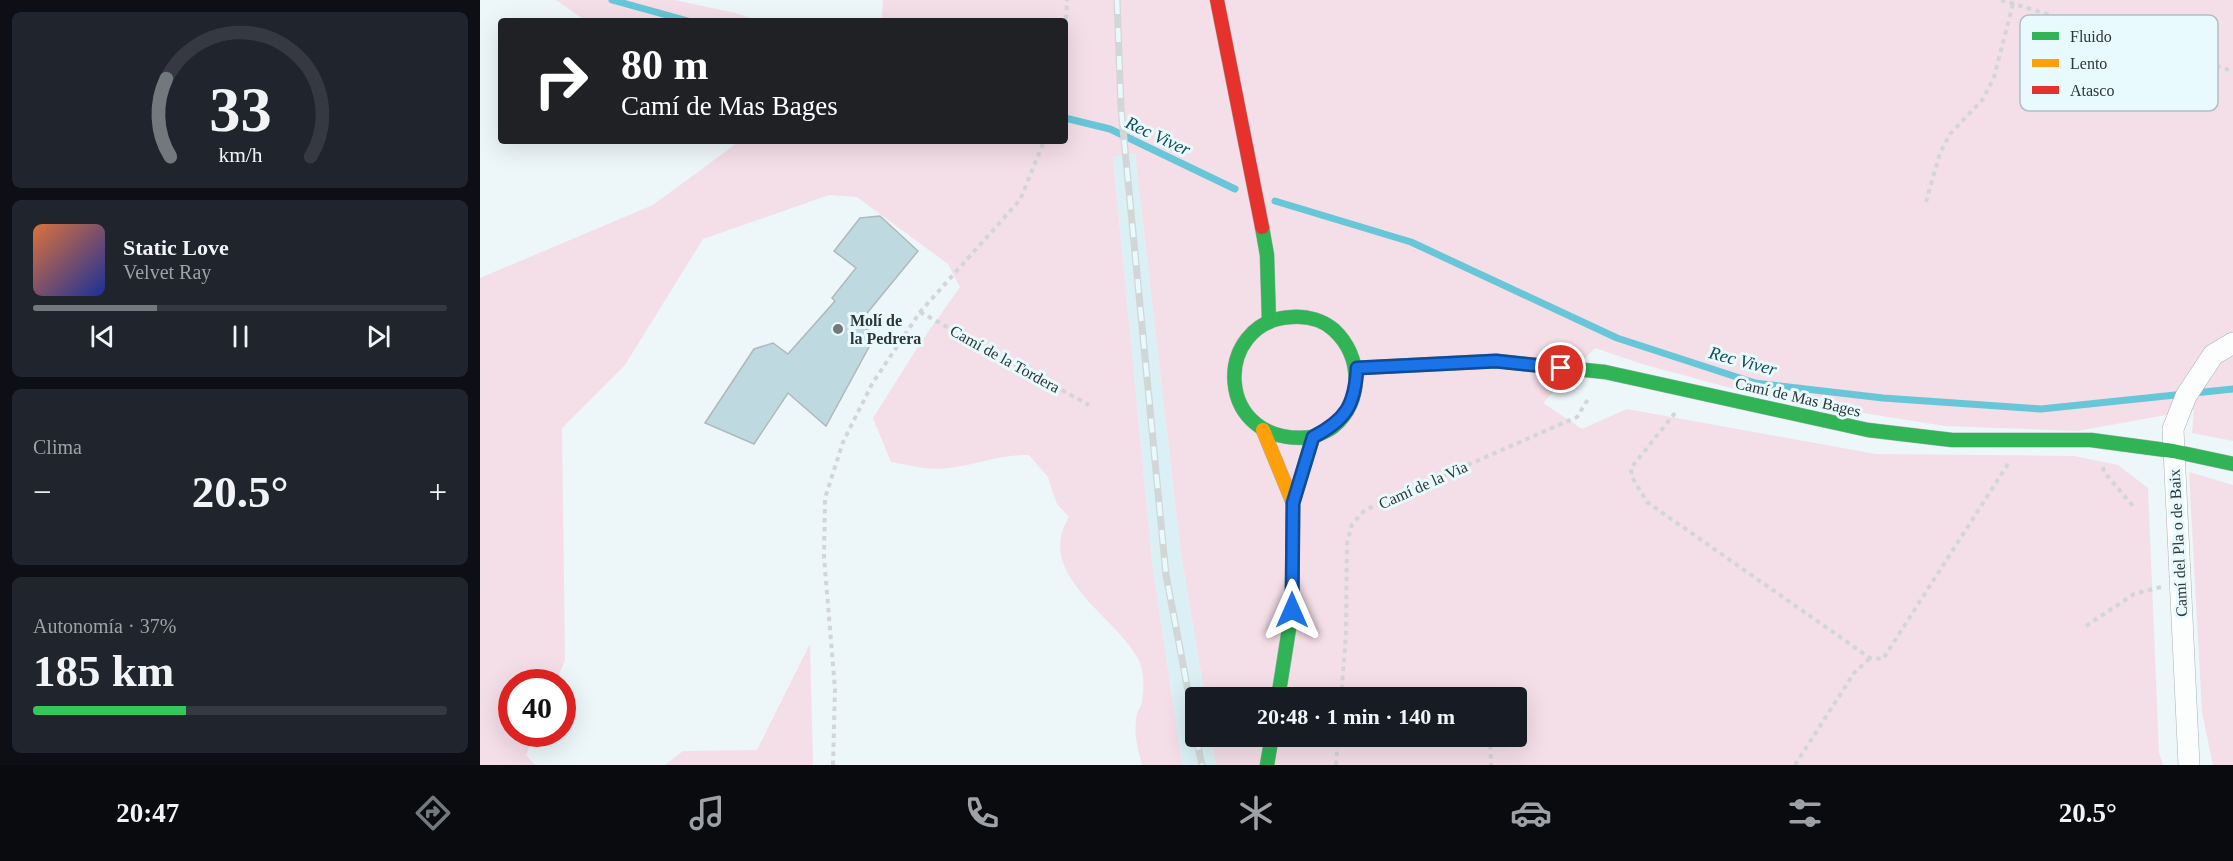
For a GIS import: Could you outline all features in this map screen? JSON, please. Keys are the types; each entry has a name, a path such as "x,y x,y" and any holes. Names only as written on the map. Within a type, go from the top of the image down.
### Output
{"street":[{"path":"1217,0 1268,255 1269,322"},
{"path":"1268,255 1279,273"},
{"path":"1297,299 1309,317"},
{"path":"1289,316 1309,317 1331,327 1348,345 1357,368 1356,390 1347,411 1332,427 1313,437 1287,439 1263,430 1244,412 1234,387 1236,361 1248,338 1269,322 1289,316"},
{"name":"Camí del Pla o de Baix","path":"2189,765 2173,429 2186,396 2213,355 2233,343"},
{"name":"Camí de Mas Bages","path":"1357,368 1496,361 1605,372 1868,430 1952,440 2091,440 2173,451 2233,464"},
{"path":"1263,430 1293,503"},
{"path":"1280,687 1292,610 1293,503 1313,437"},
{"path":"1267,765 1270,747"}],"path":[{"path":"1066,18 1067,0"},
{"path":"2001,0 2049,15"},
{"path":"1926,202 1940,153 1950,134 1983,99 1994,77 2013,4"},
{"path":"2218,66 2233,71"},
{"path":"833,765 835,689 824,557 825,498 843,442 872,384 920,312 1020,200 1043,144"},
{"name":"Camí de la Tordera","path":"920,312 1089,405"},
{"name":"Camí de la Via","path":"1342,687 1346,634 1347,543 1352,524 1365,510 1577,417 1605,372"},
{"path":"1686,410 1676,412 1631,468 1632,477 1647,502 1870,658 1883,659 2014,456"},
{"path":"2101,460 2104,472 2134,507"},
{"path":"2085,626 2134,594 2180,582"},
{"path":"1795,765 1854,673 1870,658"},
{"path":"1336,765 1337,747"},
{"path":"1490,747 1491,765"}],"shaded area":[{"path":"556,0 675,0 751,18 582,18"},
{"path":"883,0 2233,0 2233,441 2192,433 2194,410 2077,431 1945,426 1768,398 1642,364 1595,348 1543,403 1582,429 1627,409 1876,454 2074,456 2118,465 2148,488 2159,753 2163,765 1216,765 1213,747 1527,747 1527,687 1203,687 1181,553 1135,153 1113,157 1152,562 1182,765 1142,765 1136,731 1136,718 1143,691 1143,673 1140,662 1126,641 1081,592 1069,575 1061,557 1061,538 1069,517 1057,504 1048,477 1029,455 1017,455 937,469 891,462 873,418 921,342 960,287 948,264 857,197 829,195 703,239 625,365 562,428 565,660 561,669 498,669 498,747 529,747 526,755 535,765 480,765 480,278 653,205 736,144 1068,144 1068,18 882,18"},
{"path":"1135,153 1181,553 1203,687 1185,687 1185,747 1213,747 1216,765 1182,765 1152,562 1113,156"},
{"path":"2189,472 2233,485 2233,765 2213,765 2202,712"},
{"path":"810,644 813,765 665,765 683,751 757,750"}],"building":[{"name":"Molí de la Pedrera","path":"880,216 918,251 859,323 875,336 826,426 788,393 754,444 705,423 754,349 773,343 788,354 835,301 832,298 856,268 834,251 860,218"}],"waterway":[{"name":"Rec Viver","path":"612,0 677,18"},
{"name":"Rec Viver","path":"1068,119 1110,129 1235,189"},
{"name":"Rec Viver","path":"1275,201 1411,242 1617,338 1755,383 1883,398 2041,409 2233,389"}],"railway":[{"path":"1117,0 1121,108 1166,575 1187,687"},
{"path":"1198,747 1202,765"}],"traffic: fast":[{"path":"1262,227 1267,255 1269,322"},
{"path":"1292,317 1314,319 1334,330 1350,353 1356,379 1350,405 1343,417 1331,428 1313,437 1280,435 1256,424 1241,405 1235,383 1237,359 1247,339 1266,324 1292,317"},
{"path":"1357,368 1496,361 1605,372 1868,430 1952,440 2091,440 2173,451 2233,464"},
{"path":"1280,687 1292,610 1293,503 1313,437"},
{"path":"1267,765 1270,747"}],"traffic: slow":[{"path":"1263,430 1293,503"}],"traffic: jam":[{"path":"1217,0 1262,227"}],"place":[{"name":"Molí de la Pedrera","path":"838,329"}],"route":[{"path":"1292,610 1293,503 1313,437 1332,427 1347,411 1356,390 1357,368 1496,361 1561,368"}]}
